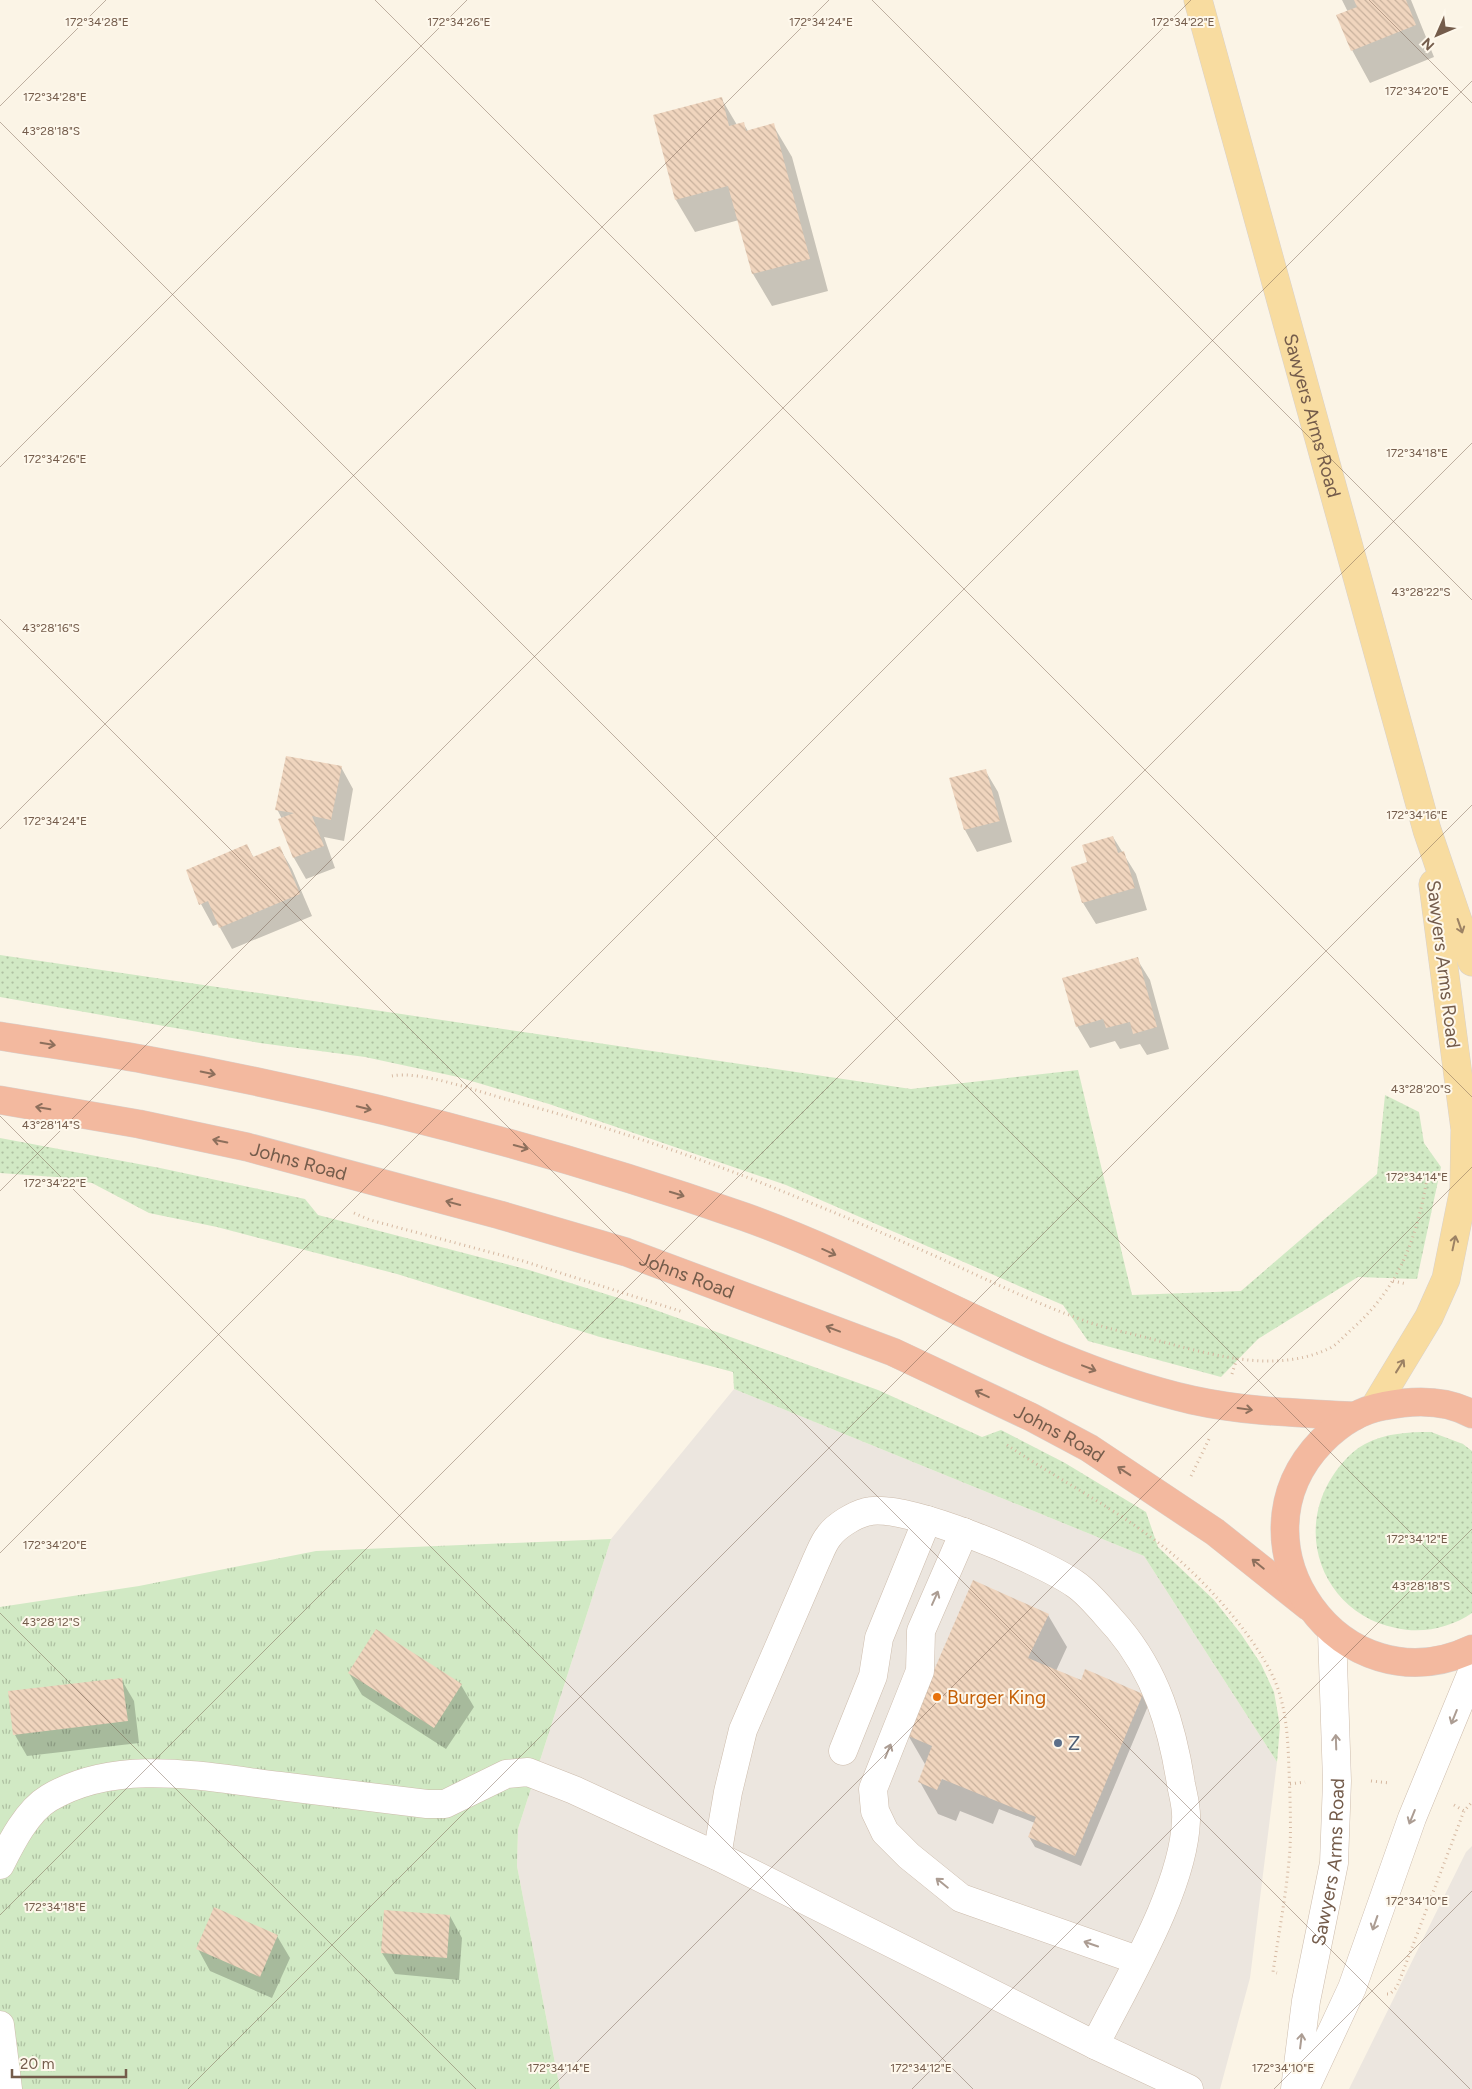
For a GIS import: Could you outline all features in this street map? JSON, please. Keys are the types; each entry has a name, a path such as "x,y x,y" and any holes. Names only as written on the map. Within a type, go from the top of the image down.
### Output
{"highway":[{"path":"0,1036 148,1060 316,1096 561,1158 750,1219 927,1295 1043,1350 1105,1374 1192,1400 1252,1410 1365,1412"},
{"name":"Johns Road","path":"0,1100 139,1124 266,1151 626,1252 893,1352 1031,1417 1088,1448 1176,1506 1255,1562 1309,1607"},
{"path":"1472,1414 1435,1402 1405,1401 1365,1412 1332,1431 1312,1451 1298,1474 1288,1501 1285,1528 1287,1556 1295,1582 1309,1607 1332,1632 1354,1647 1380,1657 1406,1662 1433,1661 1459,1655 1472,1649"}],"main road":[{"name":"Sawyers Arms Road","path":"1198,0 1427,830 1472,962"},
{"name":"Sawyers Arms Road","path":"1365,1412 1429,1318 1446,1279 1464,1190 1465,1129 1445,990 1427,830"}],"street":[{"path":"717,1856 728,1792 743,1730 829,1535 851,1518 866,1512 887,1509 964,1532 1026,1558 1076,1584 1119,1629 1153,1680 1174,1738 1186,1818 1178,1866 1167,1898 1095,2045"},
{"path":"843,1751 873,1676 879,1638 927,1520"},
{"path":"964,1532 921,1631 920,1671 873,1789 875,1812 885,1832 909,1856 961,1898 1137,1960"},
{"name":"Sawyers Arms Road","path":"1295,2089 1306,2002 1334,1863 1337,1781 1332,1632"},
{"path":"1305,2089 1352,1988 1423,1790 1472,1672"},
{"path":"0,1865 27,1820 48,1799 86,1782 128,1774 190,1775 427,1804 444,1804 506,1774 528,1772 574,1790 717,1856 1095,2045 1189,2089"},
{"path":"0,2025 8,2089"}],"path":[{"path":"395,1076 406,1074 527,1105 647,1143 800,1198 1028,1299 1090,1323 1213,1356 1280,1362 1330,1349 1364,1319 1394,1281 1408,1254 1419,1224 1430,1162"},
{"path":"1176,1506 1211,1434 1237,1358"},
{"path":"1290,1784 1337,1781 1402,1784 1423,1790 1464,1811"}],"shaded area":[{"path":"734,1389 1144,1556 1277,1762 1250,1978 1220,2089 560,2089 517,1866 518,1829 611,1539"},
{"path":"1472,1846 1472,2089 1349,2089 1466,1852"}],"green space":[{"path":"0,955 911,1089 1078,1070 1132,1295 1241,1291 1377,1174 1385,1095 1419,1112 1424,1143 1441,1167 1417,1279 1358,1277 1258,1339 1221,1377 1088,1341 1063,1305 786,1185 549,1104 458,1077 365,1057 260,1043 0,997"},
{"path":"0,1138 160,1168 305,1199 318,1215 529,1270 647,1307 878,1390 982,1437 1001,1430 1065,1463 1146,1512 1158,1547 1214,1600 1241,1634 1261,1664 1274,1692 1280,1726 1277,1762 1144,1556 734,1389 733,1372 600,1337 397,1274 217,1227 149,1213 92,1183 55,1177 0,1173"},
{"path":"1431,1432 1463,1444 1472,1451 1472,1613 1445,1626 1426,1630 1406,1630 1372,1620 1352,1608 1336,1592 1325,1573 1318,1551 1316,1528 1319,1505 1329,1482 1354,1451 1373,1440 1389,1435"},
{"path":"611,1539 518,1829 517,1866 560,2089 0,2089 0,1607 139,1586 316,1551"}],"building":[{"path":"1354,0 1406,0 1416,25 1351,51 1336,15 1357,7"},
{"path":"722,97 729,126 744,122 746,131 774,123 810,259 752,274 728,186 675,200 653,115"},
{"path":"286,756 342,766 331,820 312,816 324,846 293,858 278,819 294,813 275,810"},
{"path":"986,769 1000,821 964,830 949,778"},
{"path":"1113,836 1118,853 1124,851 1135,888 1082,903 1071,867 1087,862 1082,845"},
{"path":"247,844 253,857 280,846 300,894 219,928 208,901 199,905 186,870"},
{"path":"1138,957 1157,1027 1133,1034 1130,1022 1106,1028 1103,1019 1076,1027 1062,978"},
{"path":"973,1580 1049,1614 1028,1658 1081,1680 1085,1669 1143,1694 1075,1856 1028,1837 1036,1817 942,1779 937,1790 918,1782 932,1746 906,1735"},
{"path":"376,1629 462,1684 434,1728 348,1673"},
{"path":"122,1678 128,1721 13,1735 8,1691"},
{"path":"214,1907 278,1935 260,1977 196,1949"},
{"path":"384,1910 450,1915 447,1958 381,1953"}],"place":[{"name":"Burger King","path":"937,1697"},
{"name":"Z","path":"1058,1743"}]}
